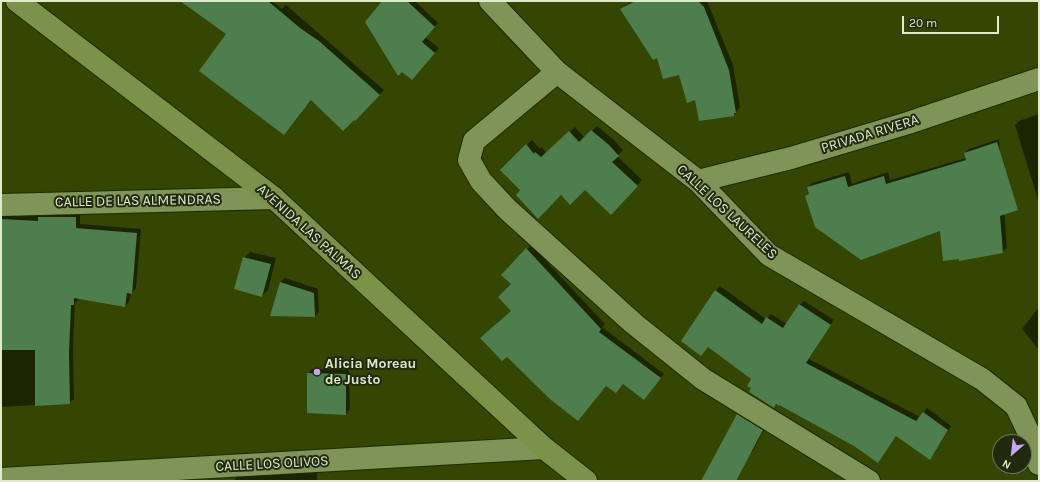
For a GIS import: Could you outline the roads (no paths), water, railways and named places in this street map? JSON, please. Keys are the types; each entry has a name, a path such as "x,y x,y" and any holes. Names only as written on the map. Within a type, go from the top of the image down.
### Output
{"street":[{"name":"AVENIDA LAS PALMAS","path":"17,1 274,198 544,448 586,481"},
{"name":"CALLE LOS LAURELES","path":"490,1 557,72 698,181 769,255 982,379 1016,406 1035,446 1039,464"},
{"path":"557,72 474,141 469,160 481,181 507,209 634,323 703,379 869,481"},
{"name":"PRIVADA RIVERA","path":"698,181 791,158 908,123 1039,80"},
{"name":"CALLE DE LAS ALMENDRAS","path":"1,204 274,198"},
{"name":"CALLE LOS OLIVOS","path":"1,479 544,448"}],"place":[{"name":"Alicia Moreau de Justo","path":"317,372"}]}
